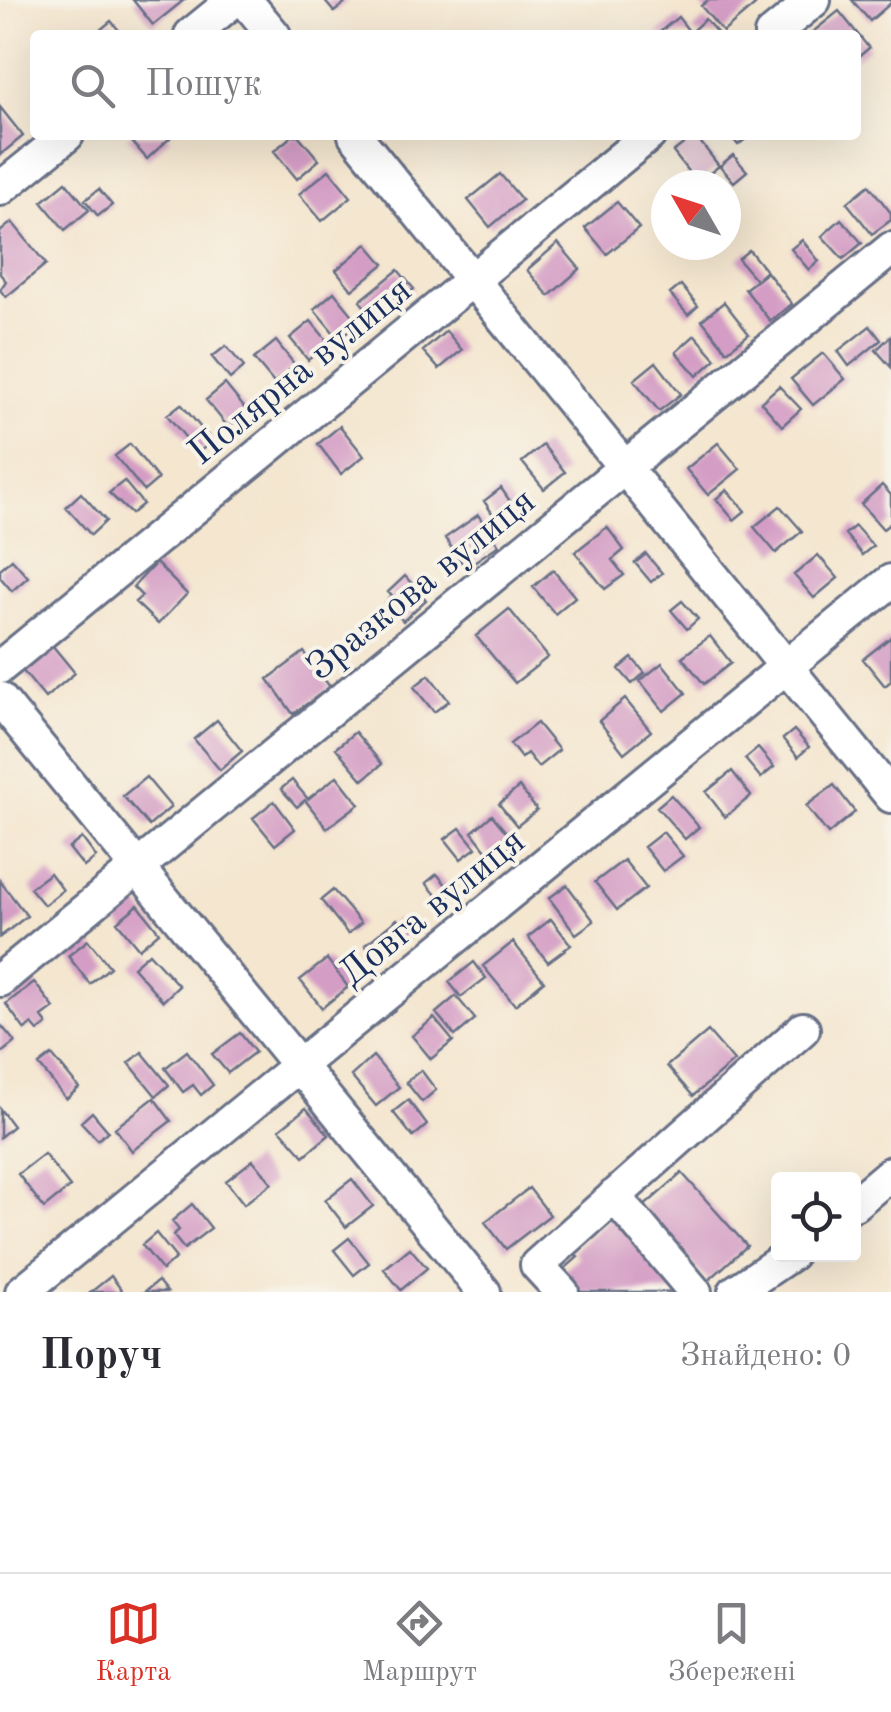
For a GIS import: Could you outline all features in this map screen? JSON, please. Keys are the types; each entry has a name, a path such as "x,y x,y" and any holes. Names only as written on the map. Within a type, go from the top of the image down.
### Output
{"street":[{"path":"197,30 234,0"},
{"path":"245,0 270,30"},
{"path":"778,30 814,0"},
{"path":"0,189 61,140"},
{"path":"359,140 891,796"},
{"name":"Полярна вулиця","path":"0,667 643,140"},
{"name":"Зразкова вулиця","path":"0,980 891,249"},
{"name":"Довга вулиця","path":"22,1292 891,582"},
{"path":"0,699 484,1292"},
{"path":"562,1292 536,1265 803,1029"},
{"path":"861,1198 891,1174"},
{"path":"614,1196 694,1292"},
{"path":"735,1292 778,1262"}],"building":[{"path":"133,0 184,0 153,25"},
{"path":"324,0 349,0 334,12"},
{"path":"708,0 751,0 755,5 725,30 701,6"},
{"path":"852,0 891,0 891,3 870,21"},
{"path":"839,11 854,30 815,30"},
{"path":"678,17 688,30 662,30"},
{"path":"705,19 715,30 693,30"},
{"path":"111,21 119,30 100,30"},
{"path":"861,38 869,48 861,55"},
{"path":"0,107 23,136 0,155"},
{"path":"130,140 168,140 147,159"},
{"path":"287,140 302,140 319,160 297,179 274,151"},
{"path":"689,140 699,140 719,166 714,170 687,170 673,152"},
{"path":"733,155 747,171 741,176 741,170 724,170 720,166"},
{"path":"329,170 351,197 322,221 299,194"},
{"path":"500,174 522,200 490,227 468,200"},
{"path":"66,182 89,210 65,230 42,202"},
{"path":"869,185 891,213 891,220 872,234 847,203"},
{"path":"99,189 112,205 98,216 85,200"},
{"path":"617,202 639,228 607,254 585,228"},
{"path":"841,219 862,243 843,259 822,236"},
{"path":"12,222 46,264 6,297 0,290 6,281 0,274 0,232"},
{"path":"802,240 819,261 809,270 791,249"},
{"path":"558,243 580,269 549,296 527,270"},
{"path":"367,244 384,264 352,290 336,270"},
{"path":"749,250 766,271 756,280 739,260"},
{"path":"398,270 414,289 376,321 360,301"},
{"path":"767,272 792,304 770,321 745,289"},
{"path":"681,285 698,306 688,315 670,294"},
{"path":"334,292 359,323 339,339 314,309"},
{"path":"724,302 749,334 727,351 702,320"},
{"path":"311,321 329,343 308,360 290,338"},
{"path":"870,326 881,340 849,366 838,351"},
{"path":"446,331 462,350 439,369 423,351"},
{"path":"695,335 716,359 697,376 676,352"},
{"path":"891,336 891,367 876,350"},
{"path":"276,341 295,365 274,383 254,359"},
{"path":"226,346 244,367 230,379 212,357"},
{"path":"823,353 845,379 813,405 791,379"},
{"path":"656,362 681,394 659,411 634,380"},
{"path":"225,384 247,411 228,427 206,400"},
{"path":"779,386 801,409 782,426 761,402"},
{"path":"181,404 212,441 198,453 167,415"},
{"path":"340,426 364,456 341,474 318,444"},
{"path":"718,443 740,469 708,495 686,469"},
{"path":"130,444 158,479 144,491 115,456"},
{"path":"543,445 565,472 544,489 522,462"},
{"path":"124,481 143,504 131,514 109,493"},
{"path":"882,485 891,495 891,523 883,529 861,504"},
{"path":"501,488 518,513 500,525 484,501"},
{"path":"727,490 745,511 734,520 716,499"},
{"path":"81,493 106,521 91,535 66,507"},
{"path":"780,506 802,531 776,553 754,527"},
{"path":"478,515 499,545 465,568 445,538"},
{"path":"855,526 873,546 862,555 845,534"},
{"path":"607,527 624,550 612,560 624,575 605,589 575,552"},
{"path":"646,554 662,573 651,582 635,563"},
{"path":"818,555 838,578 814,598 794,575"},
{"path":"12,559 28,577 12,591 0,577 0,569"},
{"path":"156,563 187,594 158,624 135,602 142,596 133,587"},
{"path":"553,570 575,597 555,614 533,587"},
{"path":"405,576 426,600 403,621 386,602 392,596 388,592"},
{"path":"682,601 698,619 687,629 671,610"},
{"path":"509,609 548,657 515,683 476,636"},
{"path":"710,636 731,663 704,684 682,657"},
{"path":"891,637 891,681 885,686 863,659"},
{"path":"52,645 75,673 45,698 22,670"},
{"path":"304,652 330,687 293,714 268,679"},
{"path":"632,658 645,673 632,684 619,669"},
{"path":"662,663 686,693 664,711 640,681"},
{"path":"429,675 449,701 434,712 414,687"},
{"path":"625,699 651,731 624,753 599,721"},
{"path":"217,720 242,751 220,770 194,739"},
{"path":"537,723 559,750 538,767 527,753 521,758 510,744"},
{"path":"794,730 809,747 798,757 783,739"},
{"path":"355,732 382,764 363,780 336,748"},
{"path":"758,748 774,767 761,778 745,759"},
{"path":"732,771 751,796 725,817 706,792"},
{"path":"337,776 359,804 327,828 305,800 297,807 281,789 292,780 308,799"},
{"path":"146,777 171,807 149,826 123,796"},
{"path":"834,785 855,812 828,834 806,806"},
{"path":"519,787 537,810 517,826 499,804"},
{"path":"671,795 699,827 685,839 657,807"},
{"path":"274,801 295,829 275,845 253,818"},
{"path":"492,815 514,842 493,859 472,832"},
{"path":"460,828 476,848 461,859 445,839"},
{"path":"663,832 683,856 663,871 644,847"},
{"path":"82,838 96,857 84,867 69,848"},
{"path":"624,860 646,888 617,910 595,882"},
{"path":"50,873 63,890 44,905 30,888"},
{"path":"437,874 453,893 442,902 426,883"},
{"path":"0,881 27,916 0,937"},
{"path":"567,885 594,921 576,934 549,898"},
{"path":"333,890 361,923 348,934 321,900"},
{"path":"138,905 159,932 139,949 117,922"},
{"path":"397,919 408,934 376,959 365,945"},
{"path":"551,919 571,945 548,962 528,937"},
{"path":"88,940 110,967 90,984 68,956"},
{"path":"513,942 544,981 515,1005 483,966"},
{"path":"149,953 179,986 163,1001 133,967"},
{"path":"327,959 348,987 322,1008 300,980"},
{"path":"474,962 486,978 461,997 449,982"},
{"path":"34,982 54,1008 42,1017 47,1024 38,1031 32,1024 25,1030 6,1004"},
{"path":"456,996 475,1019 455,1036 436,1013"},
{"path":"434,1018 453,1041 431,1059 412,1036"},
{"path":"0,1024 15,1042 0,1054"},
{"path":"708,1031 734,1061 693,1096 667,1066"},
{"path":"240,1033 255,1052 228,1073 212,1054"},
{"path":"187,1051 213,1085 201,1095 193,1085 183,1092 165,1068"},
{"path":"142,1052 169,1085 156,1096 129,1063"},
{"path":"52,1055 79,1088 66,1099 39,1065"},
{"path":"373,1056 399,1087 376,1106 351,1076"},
{"path":"421,1070 436,1090 422,1102 406,1082"},
{"path":"154,1098 171,1121 132,1151 115,1128"},
{"path":"408,1100 427,1125 413,1137 393,1112"},
{"path":"306,1108 329,1135 304,1156 280,1129"},
{"path":"0,1109 13,1126 0,1137"},
{"path":"92,1112 108,1131 98,1140 81,1122"},
{"path":"44,1154 70,1187 44,1208 18,1174"},
{"path":"253,1160 272,1183 244,1204 226,1181"},
{"path":"682,1173 747,1246 708,1281 642,1208"},
{"path":"352,1179 373,1206 346,1227 325,1200"},
{"path":"529,1188 550,1215 506,1249 485,1222"},
{"path":"192,1204 211,1228 184,1249 173,1235 179,1230 172,1221"},
{"path":"615,1213 685,1292 581,1292 562,1271 578,1257 573,1251"},
{"path":"156,1233 176,1258 162,1270 142,1245"},
{"path":"349,1238 369,1263 354,1275 334,1250"},
{"path":"410,1248 427,1268 401,1290 384,1269"},
{"path":"111,1276 123,1292 91,1292"},
{"path":"158,1281 167,1292 144,1292"}]}
